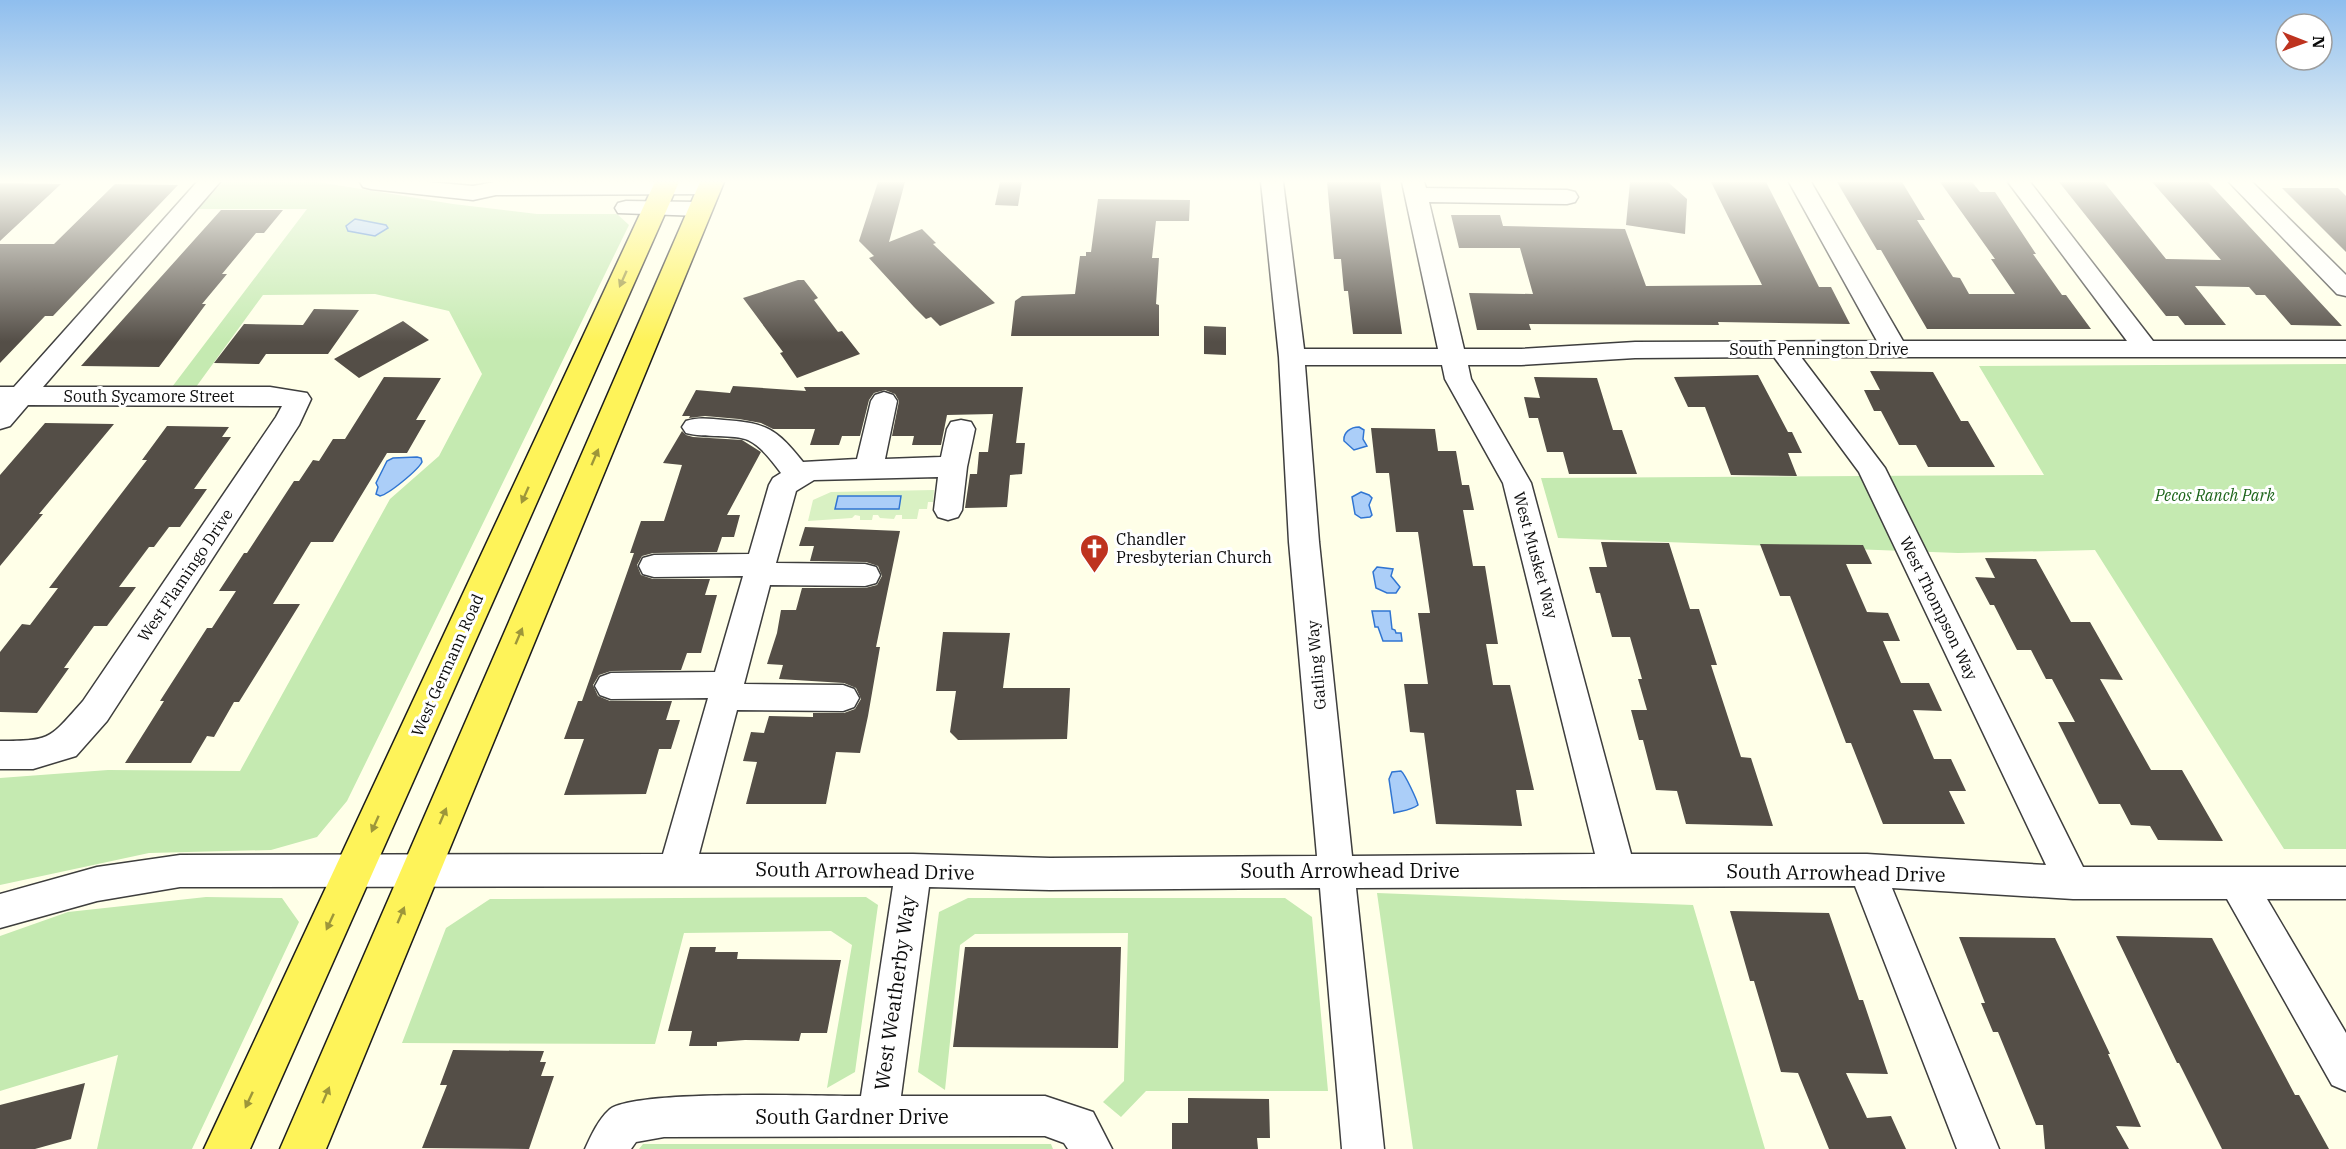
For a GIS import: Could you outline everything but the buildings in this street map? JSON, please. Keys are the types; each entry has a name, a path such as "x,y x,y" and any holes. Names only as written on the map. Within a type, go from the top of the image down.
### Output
{"main road":[{"name":"West Germann Road","path":"226,1149 642,236"},
{"path":"303,1149 689,236"}],"street":[{"path":"0,420 10,396 159,236"},
{"name":"Gatling Way","path":"1278,236 1292,357 1304,542 1363,1149"},
{"name":"West Musket Way","path":"1425,236 1458,379 1517,483 1617,870"},
{"path":"1830,236 1894,348"},
{"path":"2060,236 2147,350"},
{"path":"2293,236 2346,289"},
{"name":"South Pennington Drive","path":"1292,357 1521,357 1635,350 1894,348 2346,349"},
{"name":"West Thompson Way","path":"1781,349 1799,376 1871,468 2073,883"},
{"name":"South Sycamore Street","path":"10,396 270,396 298,399"},
{"name":"West Flamingo Drive","path":"0,755 33,755 64,746 95,711 289,419 298,399"},
{"path":"869,468 884,401"},
{"path":"696,427 753,431 776,447 798,476"},
{"path":"948,510 953,466 961,429"},
{"path":"677,870 783,484 809,470 953,466"},
{"path":"654,566 865,575"},
{"path":"611,686 843,698"},
{"path":"0,911 98,884 180,871 355,869"},
{"name":"South Arrowhead Drive","path":"355,869 913,870 1050,874 1867,870 2073,883 2346,883"},
{"name":"West Weatherby Way","path":"878,1117 913,870"},
{"path":"1867,870 1978,1149"},
{"path":"2237,883 2346,1071"},
{"name":"South Gardner Drive","path":"615,1136 664,1117 1045,1116 1085,1138"}],"green space":[{"path":"287,236 624,236 347,801 317,837 271,850 149,853 0,885 0,778 108,770 240,771 390,499 439,456 482,374 449,311 375,294 263,295 196,387 172,387"},
{"name":"Pecos Ranch Park","path":"2346,364 2346,849 2284,849 2095,550 1958,553 1558,538 1541,478 2044,475 1979,366"},
{"path":"934,490 933,502 928,502 927,509 919,509 917,519 902,519 902,515 896,515 894,519 873,515 872,520 860,520 860,516 855,515 852,518 808,521 813,500 831,492"},
{"path":"1377,893 1693,905 1765,1149 1413,1149"},
{"path":"206,897 282,898 299,922 192,1149 97,1149 118,1055 0,1091 0,936 68,912"},
{"path":"866,897 878,905 855,1072 827,1088 852,945 831,931 684,933 655,1044 402,1043 446,928 490,899"},
{"path":"968,898 1285,898 1312,917 1328,1091 1146,1091 1121,1117 1103,1102 1124,1081 1128,933 975,934 960,945 945,1090 918,1072 939,912"},
{"path":"643,1144 1051,1144 1053,1149 639,1149"}],"water":[{"path":"1359,427 1364,430 1363,439 1367,446 1354,450 1344,441 1344,438 1348,431"},
{"path":"393,458 421,458 422,462 409,476 384,494 380,496 376,494 378,487 376,483 387,461"},
{"path":"1361,492 1372,498 1369,505 1372,515 1370,517 1361,518 1355,514 1352,497"},
{"path":"838,496 901,496 899,509 835,509"},
{"path":"1377,567 1393,569 1391,576 1400,587 1396,593 1387,593 1376,588 1373,572"},
{"path":"1372,611 1390,611 1392,629 1396,633 1401,633 1402,641 1383,641 1378,627 1375,627"},
{"path":"1401,771 1418,805 1394,813 1389,779 1392,772"}],"place":[{"name":"Chandler Presbyterian Church","path":"1095,574"}]}
